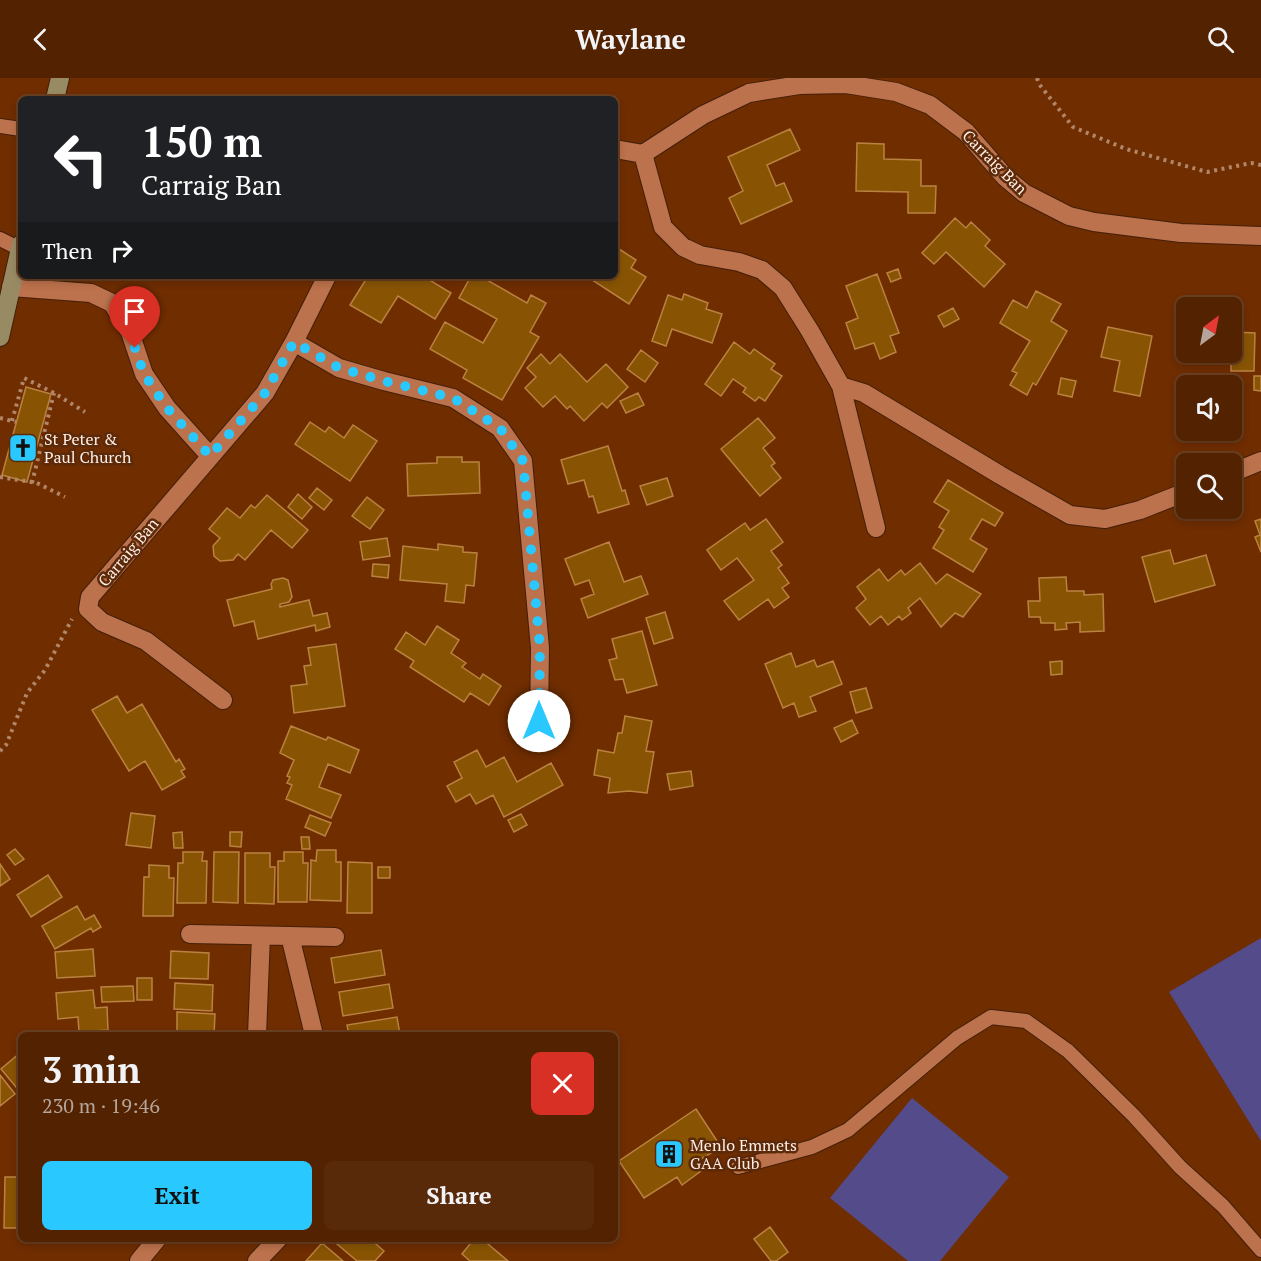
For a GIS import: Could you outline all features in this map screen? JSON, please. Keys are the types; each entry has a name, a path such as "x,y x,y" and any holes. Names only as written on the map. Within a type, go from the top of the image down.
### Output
{"street":[{"path":"56,96 60,78"},
{"name":"Carraig Ban","path":"643,154 703,116 749,93 799,85 846,84 896,92 930,105 966,132 1005,177 1024,194 1069,216 1094,222 1181,233 1261,236"},
{"path":"618,150 643,154 663,227 683,247 700,255 739,262 762,270 783,288 841,386 876,528"},
{"path":"0,337 18,256"},
{"name":"Carraig Ban","path":"88,609 90,597 265,393 326,279"},
{"path":"11,287 91,293 112,303 130,332 144,374 167,408 210,456"},
{"path":"294,342 339,368 453,398 500,428 523,461 540,648 539,721"},
{"path":"841,386 864,393 1071,515 1105,519 1140,510 1176,496"},
{"path":"1242,469 1261,461"},
{"path":"88,609 102,622 146,640 223,700"},
{"path":"190,934 335,937"},
{"path":"257,1032 261,936"},
{"path":"290,936 313,1032"},
{"path":"139,1261 155,1242"},
{"path":"257,1261 275,1242"}],"lane":[{"path":"0,126 18,129"},
{"path":"0,239 18,246"},
{"path":"738,1167 812,1147 848,1130 957,1038 991,1017 1026,1021 1068,1051 1134,1116 1180,1167 1224,1206 1261,1250"}],"path":[{"path":"1037,78 1039,84 1073,127 1126,149 1207,172 1251,164 1261,165"},
{"path":"0,418 14,422 24,378 85,412"},
{"path":"32,483 54,393"},
{"path":"0,477 32,483 65,497"},
{"path":"0,752 6,745 27,693 45,670 74,616 88,609"}],"shaded area":[{"path":"1261,938 1261,1141 1169,992"},
{"path":"912,1098 1009,1177 940,1261 908,1261 830,1198"}],"building":[{"path":"790,129 800,150 767,165 776,186 784,183 792,201 741,224 729,198 743,191 728,157"},
{"path":"857,143 884,144 884,159 921,160 921,186 936,186 935,213 908,213 908,192 856,191"},
{"path":"955,218 966,228 971,222 990,240 985,246 1005,264 984,287 946,252 934,264 922,253"},
{"path":"618,248 636,260 631,268 646,277 629,304 591,279 618,279"},
{"path":"898,269 901,278 891,282 887,273"},
{"path":"877,274 899,333 890,336 896,352 880,359 874,343 855,349 846,323 858,318 846,286"},
{"path":"366,279 428,279 451,293 435,319 398,296 381,323 350,305"},
{"path":"469,279 485,279 527,303 531,295 546,303 530,332 539,337 502,400 463,378 467,370 430,349 445,322 483,343 497,319 459,298"},
{"path":"1036,291 1061,304 1051,321 1067,331 1036,385 1033,383 1027,395 1010,385 1017,373 1012,371 1030,341 1000,323 1013,300 1027,308"},
{"path":"684,294 708,303 706,309 722,314 712,343 672,329 666,346 652,341 668,295 682,300"},
{"path":"953,308 959,319 944,327 938,316"},
{"path":"1108,327 1152,336 1140,396 1114,391 1120,361 1101,357"},
{"path":"1242,332 1255,333 1254,371 1231,371 1231,363 1242,363"},
{"path":"734,342 750,354 754,349 775,364 771,369 782,376 765,401 759,397 755,401 743,392 746,388 733,379 721,396 705,384"},
{"path":"641,350 658,363 645,382 627,369"},
{"path":"541,354 550,364 560,354 587,382 606,364 628,387 607,408 602,403 584,421 570,406 567,409 555,396 543,407 525,388 536,377 527,368"},
{"path":"1254,376 1261,376 1261,391 1254,390"},
{"path":"1061,378 1076,381 1072,397 1058,394"},
{"name":"St Peter & Paul Church","path":"26,387 51,394 27,482 2,475"},
{"path":"638,393 644,405 626,413 620,401"},
{"path":"758,418 775,438 763,448 775,463 771,466 781,478 760,496 721,449"},
{"path":"310,422 325,432 329,427 344,438 353,425 377,441 350,481 295,444"},
{"path":"608,446 622,491 625,490 629,504 598,513 593,496 589,497 584,480 568,484 561,460"},
{"path":"437,457 462,457 462,462 479,462 480,493 408,496 407,464 437,463"},
{"path":"667,478 673,496 647,505 640,486"},
{"path":"948,480 1003,513 995,526 982,519 970,539 987,549 973,572 933,548 944,530 939,527 949,511 934,502"},
{"path":"317,488 332,500 324,510 309,498"},
{"path":"298,494 312,507 302,519 288,507"},
{"path":"267,495 308,530 292,548 271,530 245,560 238,554 233,560 220,561 214,556 213,546 220,538 209,529 227,508 240,518 251,505 255,508"},
{"path":"367,497 384,510 370,529 352,516"},
{"path":"766,519 783,542 771,551 782,565 778,568 789,583 782,588 789,597 774,608 768,599 739,620 724,601 754,580 737,558 721,570 707,550 745,523 750,530"},
{"path":"1261,519 1261,552 1255,537 1260,535 1255,521"},
{"path":"387,538 390,556 363,560 360,542"},
{"path":"609,542 624,582 641,576 648,594 588,618 581,599 594,594 589,580 575,585 565,559"},
{"path":"438,544 463,547 463,552 477,553 474,586 466,585 464,603 445,601 447,584 400,580 403,546 438,550"},
{"path":"1170,550 1174,564 1206,555 1215,585 1155,602 1142,557"},
{"path":"920,563 936,584 947,574 981,594 963,617 955,613 941,627 920,598 908,608 911,613 902,620 899,616 888,625 881,616 870,625 856,608 866,599 857,587 879,569 888,581 901,570 905,575"},
{"path":"373,564 389,565 388,578 372,576"},
{"path":"1066,577 1067,591 1084,591 1084,595 1103,594 1104,631 1080,632 1080,622 1066,623 1067,629 1055,630 1055,623 1041,623 1040,617 1029,617 1028,601 1040,601 1039,578"},
{"path":"283,578 288,580 292,597 289,602 280,604 280,607 309,600 313,616 327,613 330,627 316,631 315,625 258,639 254,621 234,626 227,600 272,589 273,580"},
{"path":"665,612 673,638 654,644 646,618"},
{"path":"437,626 459,640 451,653 466,663 462,667 480,679 483,674 501,686 489,705 470,693 464,702 410,667 414,661 395,649 406,632 425,645"},
{"path":"642,631 657,685 627,693 623,679 615,680 609,660 617,658 612,639"},
{"path":"336,644 345,706 294,713 291,686 307,684 304,666 311,665 308,648"},
{"path":"791,653 796,667 814,660 817,667 833,661 842,684 810,697 816,711 799,717 794,703 783,708 765,664"},
{"path":"1062,661 1062,674 1051,675 1050,662"},
{"path":"866,688 872,708 856,713 850,692"},
{"path":"117,696 127,713 142,704 176,762 179,759 185,769 181,771 185,777 162,790 145,761 129,771 92,710"},
{"path":"625,716 652,721 646,751 654,752 647,793 629,791 608,793 610,778 594,775 598,750 614,753 618,733 622,733"},
{"path":"852,720 858,733 841,742 834,728"},
{"path":"291,726 326,740 328,737 359,750 350,773 328,764 319,787 341,795 331,818 286,799 292,785 287,783 290,777 287,776 294,760 280,753"},
{"path":"477,750 486,767 504,757 517,782 551,763 563,785 504,817 493,795 476,804 470,794 456,802 447,786 462,778 454,762"},
{"path":"691,771 693,786 670,790 667,774"},
{"path":"131,813 155,816 151,848 126,845"},
{"path":"521,814 527,825 514,832 508,820"},
{"path":"310,815 331,823 325,836 305,827"},
{"path":"182,832 183,848 174,848 173,833"},
{"path":"230,832 242,832 241,847 230,846"},
{"path":"301,837 309,837 310,849 302,849"},
{"path":"15,849 24,859 15,865 7,855"},
{"path":"317,850 336,850 336,862 341,862 341,901 310,900 311,860 316,861"},
{"path":"183,852 203,852 202,861 207,861 206,903 177,903 178,863 183,863"},
{"path":"214,852 239,852 238,903 213,902"},
{"path":"284,852 303,852 303,863 308,863 307,902 278,902 278,861 284,861"},
{"path":"245,853 270,853 270,867 275,867 274,904 245,903"},
{"path":"348,862 372,863 372,913 347,913"},
{"path":"0,864 10,879 0,886"},
{"path":"149,865 169,866 169,878 174,878 173,916 143,916 144,877 149,877"},
{"path":"378,867 390,867 390,878 378,878"},
{"path":"48,875 62,897 31,917 17,895"},
{"path":"77,906 85,920 94,915 101,927 93,932 91,928 55,949 42,926"},
{"path":"93,949 95,976 57,978 55,952"},
{"path":"381,950 385,975 335,983 331,958"},
{"path":"171,951 209,953 208,979 170,978"},
{"path":"137,978 152,978 152,1000 137,1000"},
{"path":"175,983 213,985 212,1011 174,1009"},
{"path":"389,984 393,1008 343,1016 339,992"},
{"path":"133,986 134,1001 102,1002 101,987"},
{"path":"93,990 95,1008 107,1007 108,1030 79,1032 78,1017 58,1019 56,993"},
{"path":"177,1012 215,1014 214,1032 177,1032"},
{"path":"397,1017 400,1032 348,1032 347,1025"},
{"path":"18,1055 18,1089 1,1069"},
{"path":"0,1075 15,1094 0,1106"},
{"name":"Menlo Emmets GAA Club","path":"696,1109 721,1147 696,1162 701,1171 682,1185 677,1177 644,1198 619,1161"},
{"path":"5,1177 18,1177 18,1228 4,1228"},
{"path":"770,1227 788,1252 776,1261 771,1261 754,1239"},
{"path":"335,1242 374,1242 384,1251 375,1261 357,1261"},
{"path":"472,1242 486,1242 508,1261 470,1261 462,1254"},
{"path":"322,1243 343,1261 306,1261"}],"place":[{"name":"St Peter & Paul Church","path":"23,448"},
{"name":"Menlo Emmets GAA Club","path":"669,1154"}],"route":[{"path":"135,348 144,374 167,408 210,456 265,393 294,342 339,368 453,398 500,428 523,461 540,648 539,721"}]}
